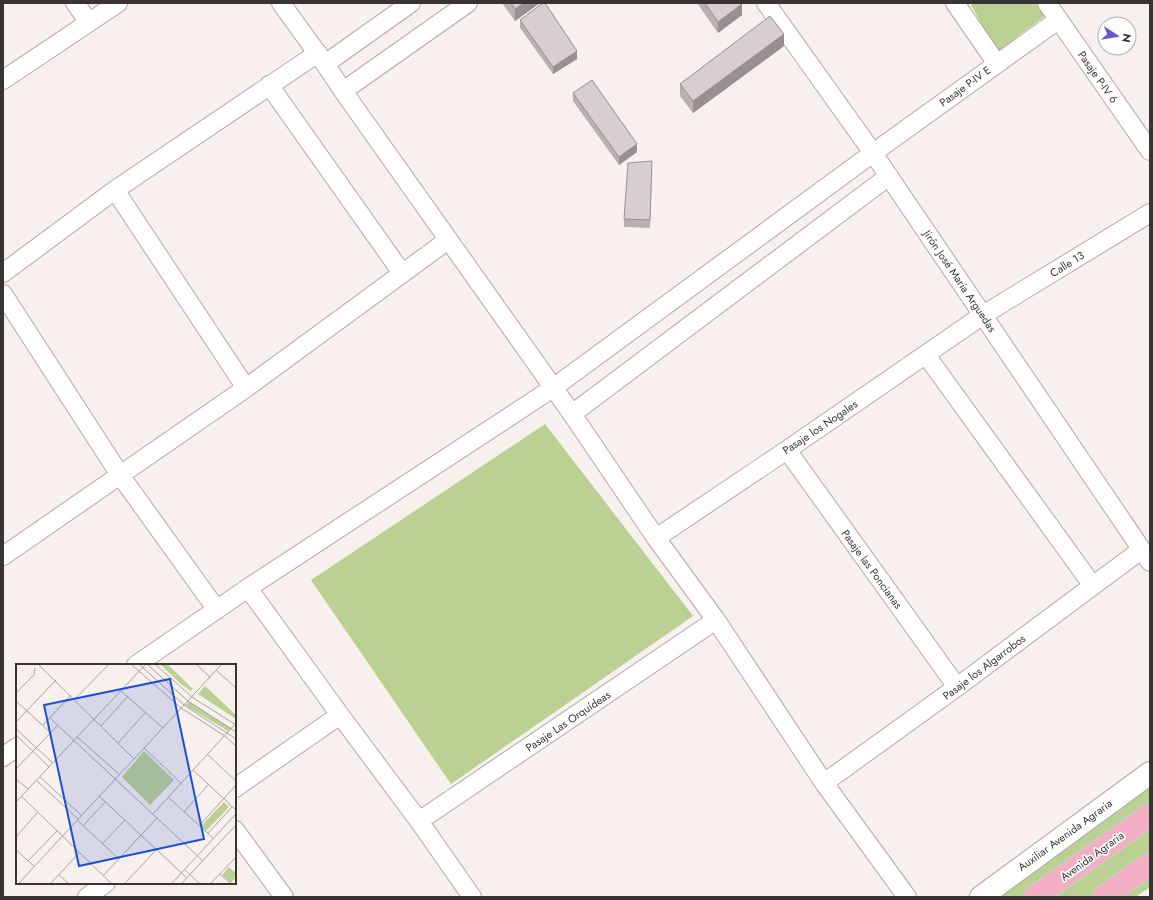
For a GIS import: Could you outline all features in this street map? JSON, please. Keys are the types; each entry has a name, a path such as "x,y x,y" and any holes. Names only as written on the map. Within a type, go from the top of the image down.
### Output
{"main road":[{"name":"Avenida Agraria","path":"1035,897 1150,815"},
{"path":"1104,897 1150,864"}],"street":[{"path":"75,3 88,22"},
{"path":"3,80 118,3"},
{"path":"281,3 322,58 343,91 572,414 656,538 716,620 824,783 907,897"},
{"path":"3,273 115,190 269,85 322,58 411,3"},
{"path":"343,91 468,3"},
{"name":"Jirón José María Arguedas","path":"766,3 873,152 1146,556"},
{"path":"956,3 997,64"},
{"name":"Pasaje P-IV 6","path":"1047,3 1150,151"},
{"name":"Pasaje P-IV E","path":"137,664 248,588 553,388 873,152 1058,20"},
{"path":"269,85 402,274"},
{"path":"572,414 889,176"},
{"path":"115,190 246,388"},
{"name":"Calle 13","path":"983,315 1149,215"},
{"path":"3,556 246,388 448,240"},
{"path":"3,294 120,475 217,610"},
{"name":"Pasaje los Nogales","path":"656,538 983,315"},
{"path":"926,354 1093,586"},
{"name":"Pasaje las Poncianas","path":"787,450 957,687"},
{"name":"Pasaje los Algarrobos","path":"824,783 1093,586 1146,556"},
{"path":"248,588 340,716 419,821 472,897"},
{"name":"Pasaje Las Orquídeas","path":"419,821 716,620"},
{"path":"236,787 340,716"},
{"path":"3,757 16,748"},
{"name":"Auxiliar Avenida Agraria","path":"981,897 1150,773"},
{"path":"236,831 284,897"}],"green space":[{"path":"974,3 1036,3 1045,16 997,52 971,5"},
{"path":"545,424 693,616 451,784 311,580"},
{"path":"1150,778 1150,809 1026,897 988,897"},
{"path":"1150,820 1150,860 1098,897 1042,897"},
{"path":"1150,868 1150,887 1135,897 1110,897"}],"building":[{"path":"511,3 524,3 515,9"},
{"path":"545,3 577,51 553,67 520,20"},
{"path":"705,3 741,3 742,4 718,22"},
{"path":"770,16 784,34 693,101 680,84"},
{"path":"592,80 637,144 619,157 573,93"},
{"path":"652,161 650,220 624,219 628,163"}]}
